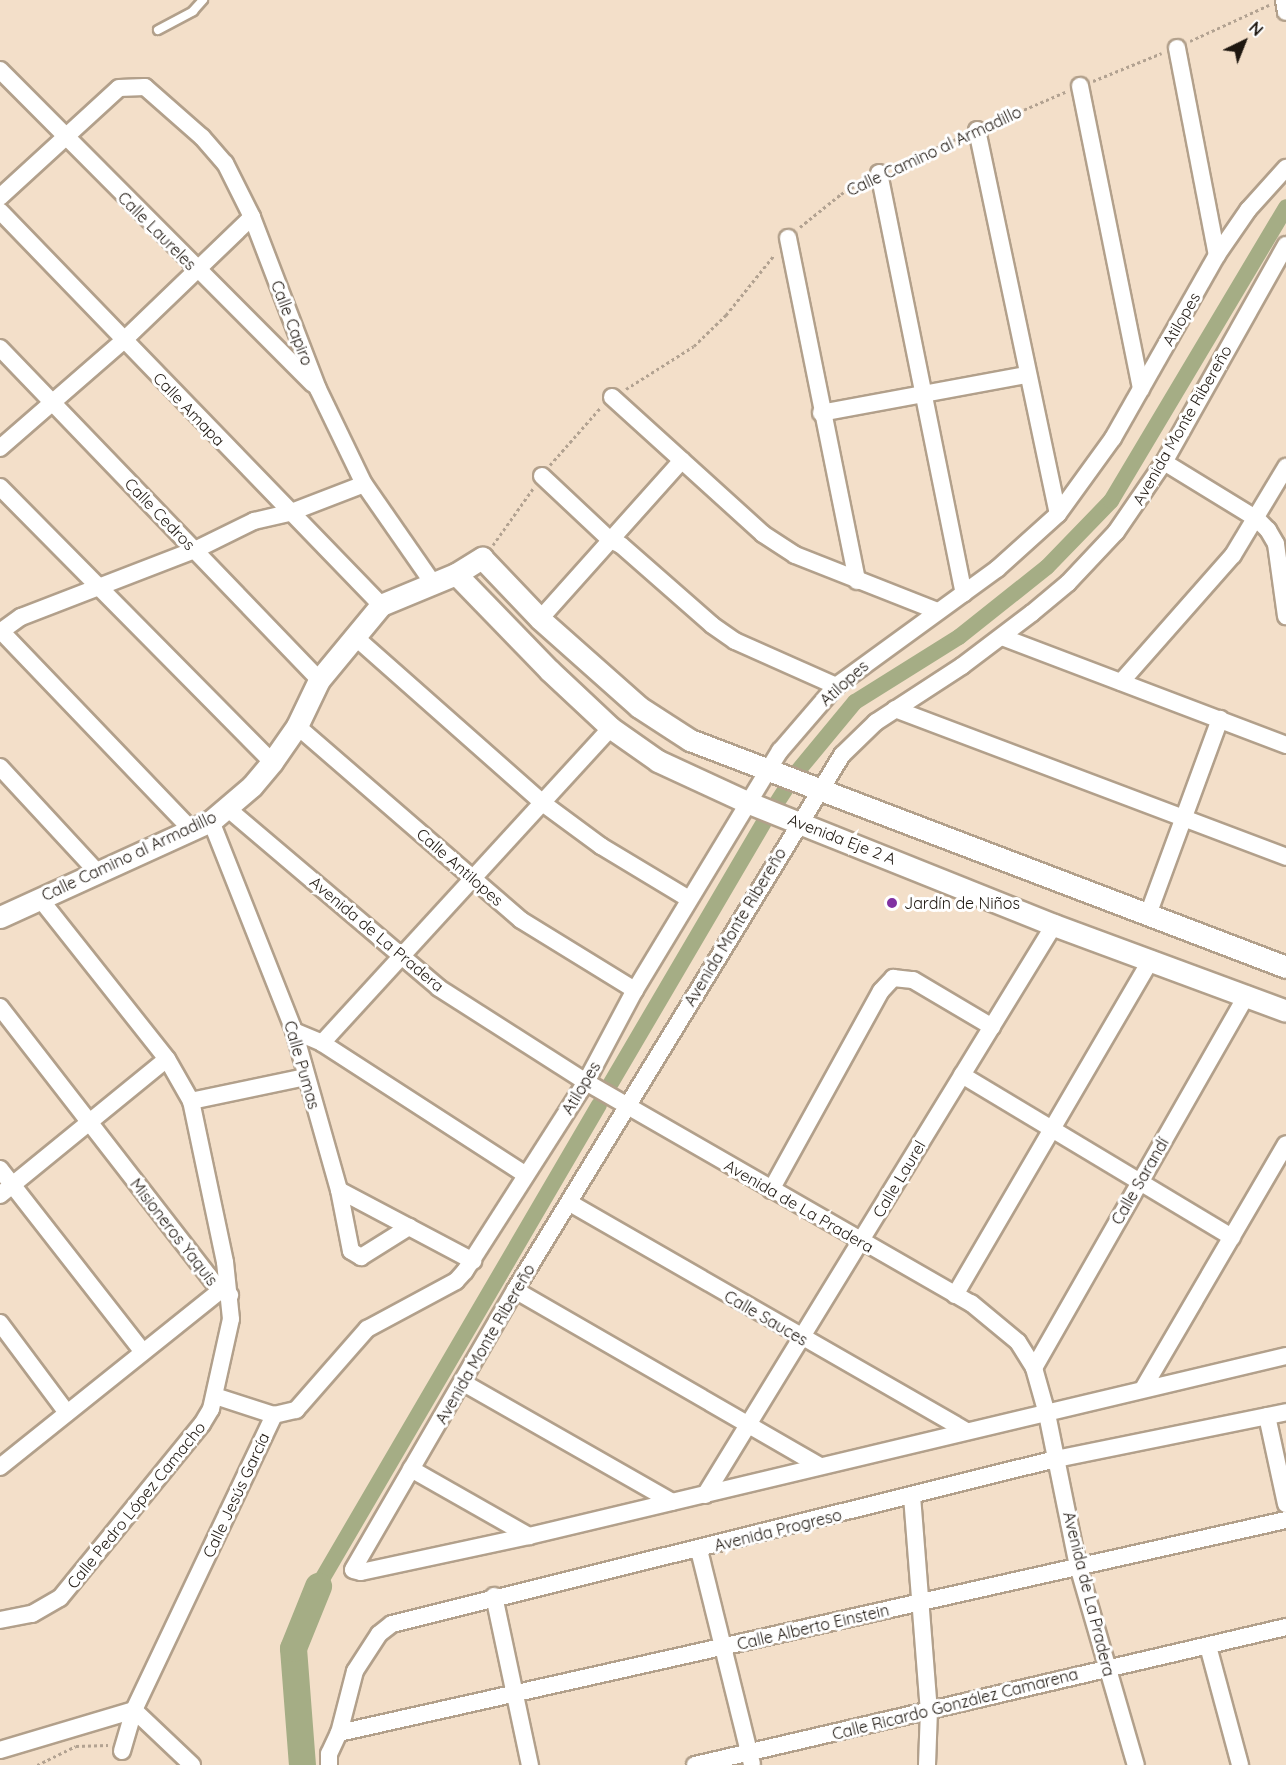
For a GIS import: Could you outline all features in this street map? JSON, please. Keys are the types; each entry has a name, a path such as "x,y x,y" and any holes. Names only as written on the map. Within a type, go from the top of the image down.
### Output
{"street":[{"path":"1284,0 1286,12"},
{"path":"1177,48 1217,255"},
{"name":"Calle Laureles","path":"0,70 197,271 318,389"},
{"name":"Calle Capiro","path":"64,136 119,88 134,85 145,87 202,137 225,163 252,217 318,389 364,484 432,582"},
{"path":"1080,86 1141,389"},
{"path":"977,130 1026,375 1058,514"},
{"path":"0,197 64,136"},
{"name":"Atilopes","path":"473,1261 586,1083 689,899 770,772 780,751 836,686 964,593 1032,540 1058,514 1082,485 1141,389 1217,255 1248,210 1286,168"},
{"path":"879,173 964,593"},
{"name":"Calle Amapa","path":"0,211 288,513 381,605"},
{"path":"0,448 54,404 123,342 252,217"},
{"path":"788,238 821,413 857,581"},
{"name":"Avenida Monte Ribereño","path":"529,1536 361,1572 353,1570 515,1290 570,1203 798,822 842,756 895,709 1002,637 1068,583 1116,532 1164,462 1286,245"},
{"name":"Calle Cedros","path":"0,348 320,680"},
{"path":"821,413 1026,375"},
{"path":"612,397 763,534 795,555 937,611"},
{"path":"540,619 609,539 682,460"},
{"path":"1164,462 1257,519 1276,544 1286,616"},
{"path":"1121,682 1220,571 1257,519 1286,467"},
{"path":"542,476 609,539 735,641 836,686"},
{"path":"192,830 0,627 195,550 254,521 288,513 364,484"},
{"path":"0,487 97,588 272,762"},
{"path":"482,558 540,619 639,707 690,740 770,772 1149,912 1286,966"},
{"name":"Calle Camino al Armadillo","path":"1,915 99,874 192,830 219,814 272,762 297,726 320,680 381,605 456,574 482,558"},
{"name":"Avenida Eje 2 A","path":"456,574 549,670 611,728 658,761 749,803 1054,925 1151,959 1286,1011"},
{"path":"354,636 544,804 601,846 689,899"},
{"path":"1002,637 1286,745"},
{"path":"895,709 1286,857"},
{"path":"1149,912 1220,719"},
{"name":"Calle Antilopes","path":"297,726 521,920 636,990"},
{"path":"322,1043 402,959 611,728"},
{"path":"0,766 99,874"},
{"name":"Avenida de La Pradera","path":"219,814 439,988 586,1083 955,1295 1007,1332 1034,1368 1047,1414 1078,1566 1135,1765"},
{"name":"Calle Pumas","path":"219,814 294,1031 339,1190 353,1255 361,1257 409,1227"},
{"name":"Calle Pedro López Camacho","path":"0,1620 32,1614 60,1598 202,1424 214,1396 231,1319 191,1101 167,1059 40,899"},
{"name":"Calle Laurel","path":"705,1494 1054,925"},
{"path":"955,1295 1151,959"},
{"path":"771,1190 881,991 893,978 913,981 992,1027"},
{"name":"Calle Sarandí","path":"1034,1368 1247,995"},
{"name":"Misioneros Yaquis","path":"0,1007 225,1293 141,1351 0,1467"},
{"path":"294,1031 322,1043 526,1175"},
{"path":"6,1190 167,1059"},
{"path":"962,1075 1232,1237"},
{"path":"191,1101 306,1077"},
{"path":"1144,1387 1286,1144"},
{"path":"0,1168 6,1190 141,1351"},
{"path":"339,1190 473,1261"},
{"name":"Calle Sauces","path":"570,1203 801,1339 965,1430"},
{"name":"Calle Jesús García","path":"122,1751 134,1710 274,1415 296,1410 368,1329 456,1281 473,1261"},
{"path":"515,1290 818,1465"},
{"path":"0,1323 68,1413"},
{"path":"411,1469 529,1536 965,1430 1047,1414 1144,1387 1286,1356"},
{"path":"462,1382 672,1502"},
{"path":"214,1396 274,1415"},
{"name":"Avenida Progreso","path":"329,1765 329,1754 339,1733 355,1671 379,1634 392,1624 494,1596 699,1550 1056,1460 1286,1412"},
{"path":"1267,1416 1286,1504"},
{"path":"912,1496 929,1710 927,1765"},
{"name":"Calle Alberto Einstein","path":"339,1733 722,1649 920,1601 1286,1520"},
{"path":"699,1550 751,1760"},
{"path":"494,1596 530,1765"},
{"name":"Calle Ricardo González Camarena","path":"695,1765 751,1760 929,1710 1286,1627"},
{"path":"1208,1646 1240,1765"},
{"path":"0,1750 134,1710 192,1765"}],"lane":[{"path":"158,30 193,11 203,0"}],"path":[{"name":"Calle Camino al Armadillo","path":"482,558 564,445 612,397 694,346 726,315 788,238 841,194 879,173 1080,86 1177,48 1278,0"},
{"path":"37,1765 76,1746 103,1743 122,1751"}],"waterway":[{"path":"797,772 855,702 959,637 1047,567 1111,501 1286,207"},
{"path":"776,804 787,787"},
{"path":"611,1083 766,819"},
{"path":"318,1586 599,1105"},
{"path":"302,1765 293,1648 318,1586"}],"place":[{"name":"Jardín de Niños","path":"892,903"}]}
